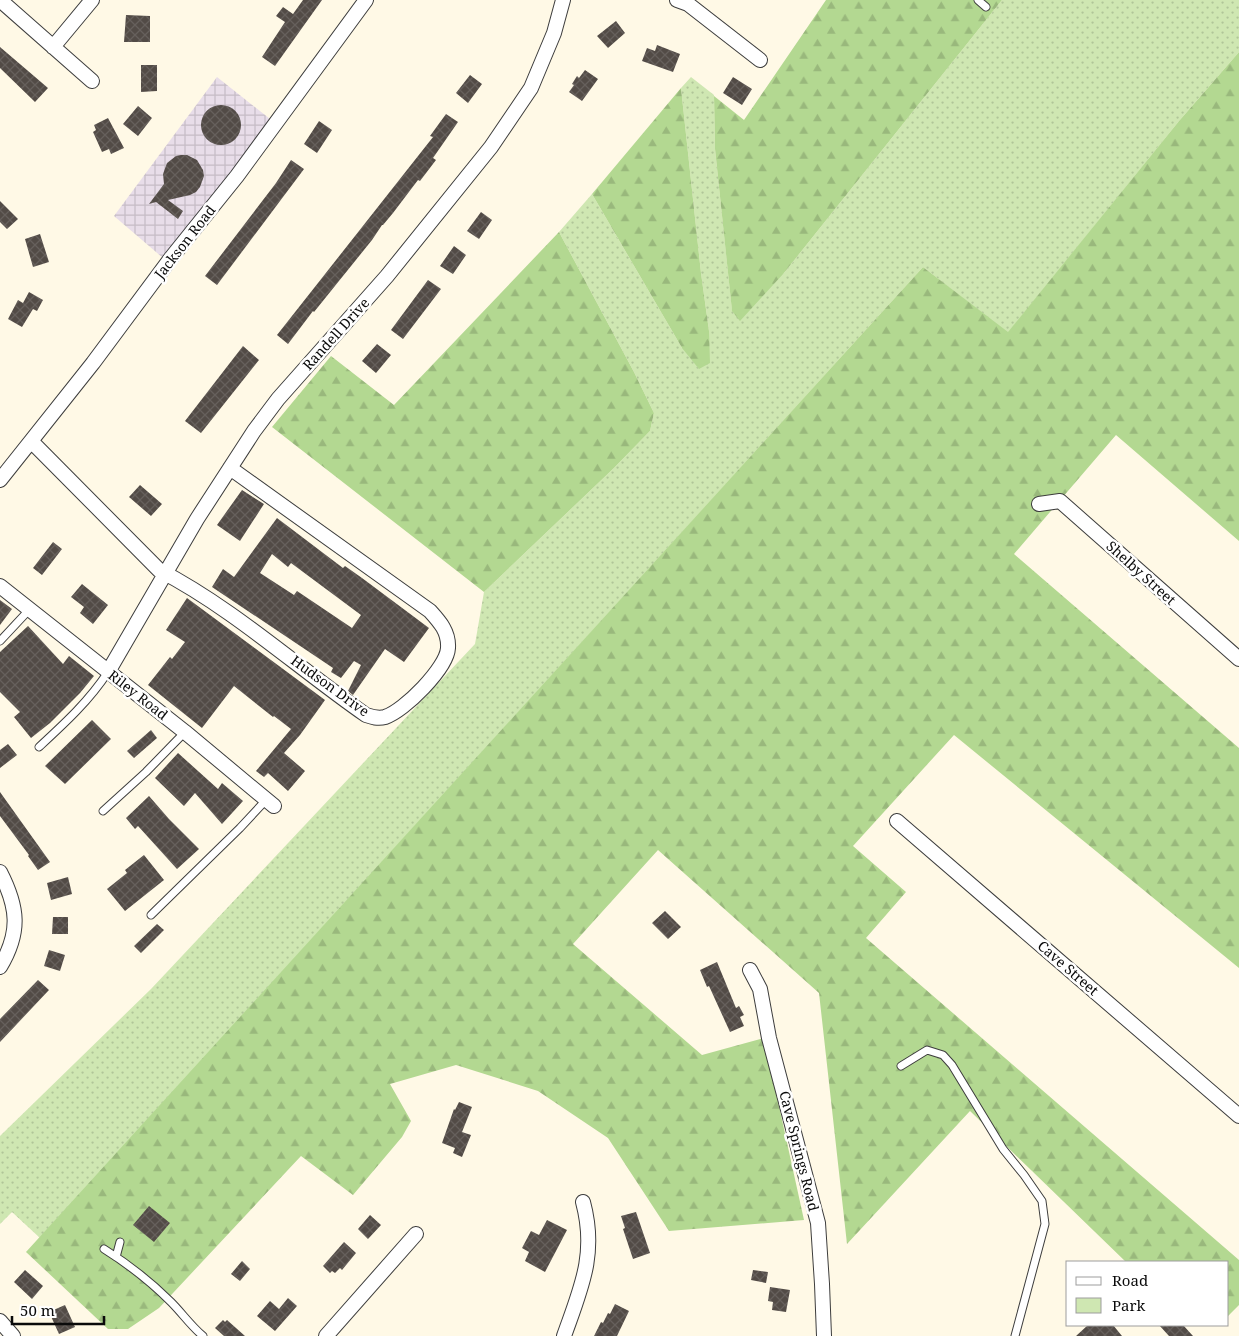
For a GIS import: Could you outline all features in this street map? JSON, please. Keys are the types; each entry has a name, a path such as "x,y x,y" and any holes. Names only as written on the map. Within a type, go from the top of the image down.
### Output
{"street":[{"path":"0,0 92,81"},
{"path":"53,47 92,0"},
{"name":"Jackson Road","path":"0,480 87,371 171,258 237,176 366,0"},
{"name":"Randell Drive","path":"108,672 197,519 254,431 278,399 387,276 491,147 531,88 554,33 563,0"},
{"path":"677,0 688,4 760,60"},
{"name":"Hudson Drive","path":"31,441 154,565 250,627 366,715 383,718 396,712 418,692 445,660 448,640 444,628 430,611 230,468"},
{"name":"Shelby Street","path":"1039,504 1060,500 1239,659"},
{"name":"Riley Road","path":"0,586 185,732 270,803"},
{"name":"Cave Street","path":"897,821 1239,1116"},
{"path":"0,872 12,901 15,930 8,952 0,967"},
{"name":"Cave Springs Road","path":"750,970 760,989 769,1038 818,1223 824,1336"},
{"path":"564,1336 584,1280 587,1265 588,1221 582,1202"},
{"path":"326,1336 416,1234"},
{"path":"0,1322 13,1336"}],"lane":[{"path":"978,0 986,7"},
{"path":"0,641 29,610"},
{"path":"39,746 77,712 93,694 108,672"},
{"path":"104,811 185,732"},
{"path":"151,915 240,828 270,803"},
{"path":"901,1066 927,1050 943,1056 952,1065 1003,1148 1042,1201 1045,1224 1015,1336"},
{"path":"116,1257 120,1242"},
{"path":"104,1249 144,1278 203,1336"}],"shaded area":[{"path":"217,77 270,119 245,154 163,258 114,216"}],"green space":[{"path":"826,0 1002,0 784,273 740,321 732,311 715,149 714,96 744,120"},
{"path":"1002,0 1239,0 1239,52 1179,121 1008,333 923,267 40,1238 12,1212 0,1224 0,1136 151,989 475,644 484,592 650,431 654,413 559,232 592,194 682,348 709,331 681,88 691,77 714,95 715,149 732,310 784,273"},
{"path":"1239,52 1239,541 1116,435 1014,554 1239,748 1239,968 954,735 853,846 906,892 866,938 1239,1260 1239,1305 1229,1315 1229,1261 1125,1261 970,1111 847,1244 819,993 658,850 573,944 702,1055 764,1038 804,1220 669,1231 608,1138 538,1091 456,1065 390,1084 411,1121 402,1137 353,1195 301,1156 159,1308 128,1329 108,1329 26,1252 923,267 1008,332 1179,121"},
{"path":"681,88 709,331 710,363 699,369 682,348 592,194"},
{"path":"559,232 654,413 650,431 484,592 272,427 331,356 394,405"}],"building":[{"path":"303,0 322,0 275,66 262,57 285,22 276,16 283,7 293,14"},
{"path":"126,15 150,16 150,42 124,42"},
{"path":"616,21 625,33 608,48 597,36"},
{"path":"657,45 680,54 673,72 642,61 647,48 655,51"},
{"path":"0,47 48,88 35,102 0,68"},
{"path":"141,65 157,65 157,91 141,92"},
{"path":"585,70 598,79 582,101 569,92 577,76 579,78"},
{"path":"470,75 482,84 468,103 456,93"},
{"path":"733,77 752,89 742,105 723,93"},
{"path":"225,105 232,108 238,114 241,125 240,133 232,142 225,145 217,145 210,142 202,133 201,121 204,114 213,106"},
{"path":"138,106 152,118 138,136 123,124"},
{"path":"446,114 458,122 433,158 436,160 288,344 277,335 433,137 430,136"},
{"path":"108,118 124,148 111,154 109,149 102,152 93,132 96,130 94,125"},
{"path":"319,121 332,130 317,153 304,144"},
{"path":"187,155 197,160 204,176 196,192 168,200 183,211 178,219 156,202 149,204 164,184 163,174 167,163 176,156"},
{"path":"291,160 304,169 217,285 205,276 276,183"},
{"path":"0,201 18,219 7,229 0,222"},
{"path":"481,212 492,220 479,239 467,231"},
{"path":"40,234 49,262 33,267 25,239"},
{"path":"454,246 466,255 453,274 440,266"},
{"path":"428,280 441,289 403,339 391,330"},
{"path":"29,292 43,300 37,311 33,309 22,327 8,319 18,300 23,303"},
{"path":"377,344 391,355 376,373 362,361"},
{"path":"243,346 259,360 201,433 185,421"},
{"path":"140,485 162,504 151,516 129,497"},
{"path":"242,490 264,504 240,541 217,525"},
{"path":"277,518 343,568 345,566 429,628 404,662 385,649 353,695 348,691 361,665 354,661 341,678 331,672 333,668 212,587 223,569 234,577","holes":["272,554 288,567 291,563 361,615 352,628 297,591 294,595 260,573"]},
{"path":"53,542 62,549 42,575 33,568"},
{"path":"82,584 108,605 93,624 80,613 84,607 71,597"},
{"path":"187,598 325,700 300,735 284,753 305,771 288,791 268,773 264,777 256,771 291,729 274,716 234,686 202,728 148,685 170,657 172,659 185,642 166,630"},
{"path":"0,600 12,609 0,625"},
{"path":"28,626 63,664 69,656 94,676 50,723 31,738 14,717 20,712 0,692 0,652"},
{"path":"92,720 111,739 65,784 45,766"},
{"path":"151,730 157,738 134,758 127,751"},
{"path":"8,744 17,755 0,768 0,750"},
{"path":"178,753 218,789 222,783 243,801 222,824 195,793 184,806 155,778"},
{"path":"0,792 50,862 38,870 0,816"},
{"path":"149,796 199,849 177,869 138,826 135,829 126,818"},
{"path":"144,855 164,880 125,911 107,889 127,873 125,870"},
{"path":"68,877 72,894 51,900 47,883"},
{"path":"665,911 681,927 668,939 652,923"},
{"path":"53,917 68,917 68,934 52,934"},
{"path":"157,924 164,930 141,953 134,946"},
{"path":"49,950 65,955 60,971 44,966"},
{"path":"717,962 736,1008 739,1006 744,1015 740,1017 744,1026 730,1032 700,970"},
{"path":"38,980 49,990 0,1042 0,1019"},
{"path":"459,1102 472,1107 462,1132 471,1135 462,1157 453,1153 455,1148 442,1143 454,1109"},
{"path":"149,1206 170,1223 154,1242 133,1225"},
{"path":"636,1212 650,1253 633,1259 623,1229 625,1228 621,1216"},
{"path":"370,1215 381,1225 368,1239 358,1229"},
{"path":"547,1220 567,1230 545,1272 525,1261 529,1252 522,1248 531,1231 539,1235"},
{"path":"344,1242 356,1253 342,1270 340,1268 335,1273 332,1271 330,1273 323,1266"},
{"path":"242,1261 250,1269 240,1281 231,1274"},
{"path":"25,1270 43,1286 32,1299 14,1282"},
{"path":"753,1270 768,1272 766,1283 751,1280"},
{"path":"770,1287 790,1290 786,1312 772,1310 773,1302 768,1301"},
{"path":"288,1298 297,1306 275,1331 257,1316 270,1301 279,1309"},
{"path":"615,1304 629,1311 617,1336 594,1336 601,1322 603,1323 608,1313 610,1314"},
{"path":"65,1305 75,1327 59,1334 49,1312"},
{"path":"223,1320 225,1322 227,1320 245,1336 224,1336 215,1328"},
{"path":"1087,1326 1114,1326 1122,1336 1076,1336"},
{"path":"1160,1326 1184,1326 1193,1336 1169,1336"}]}
